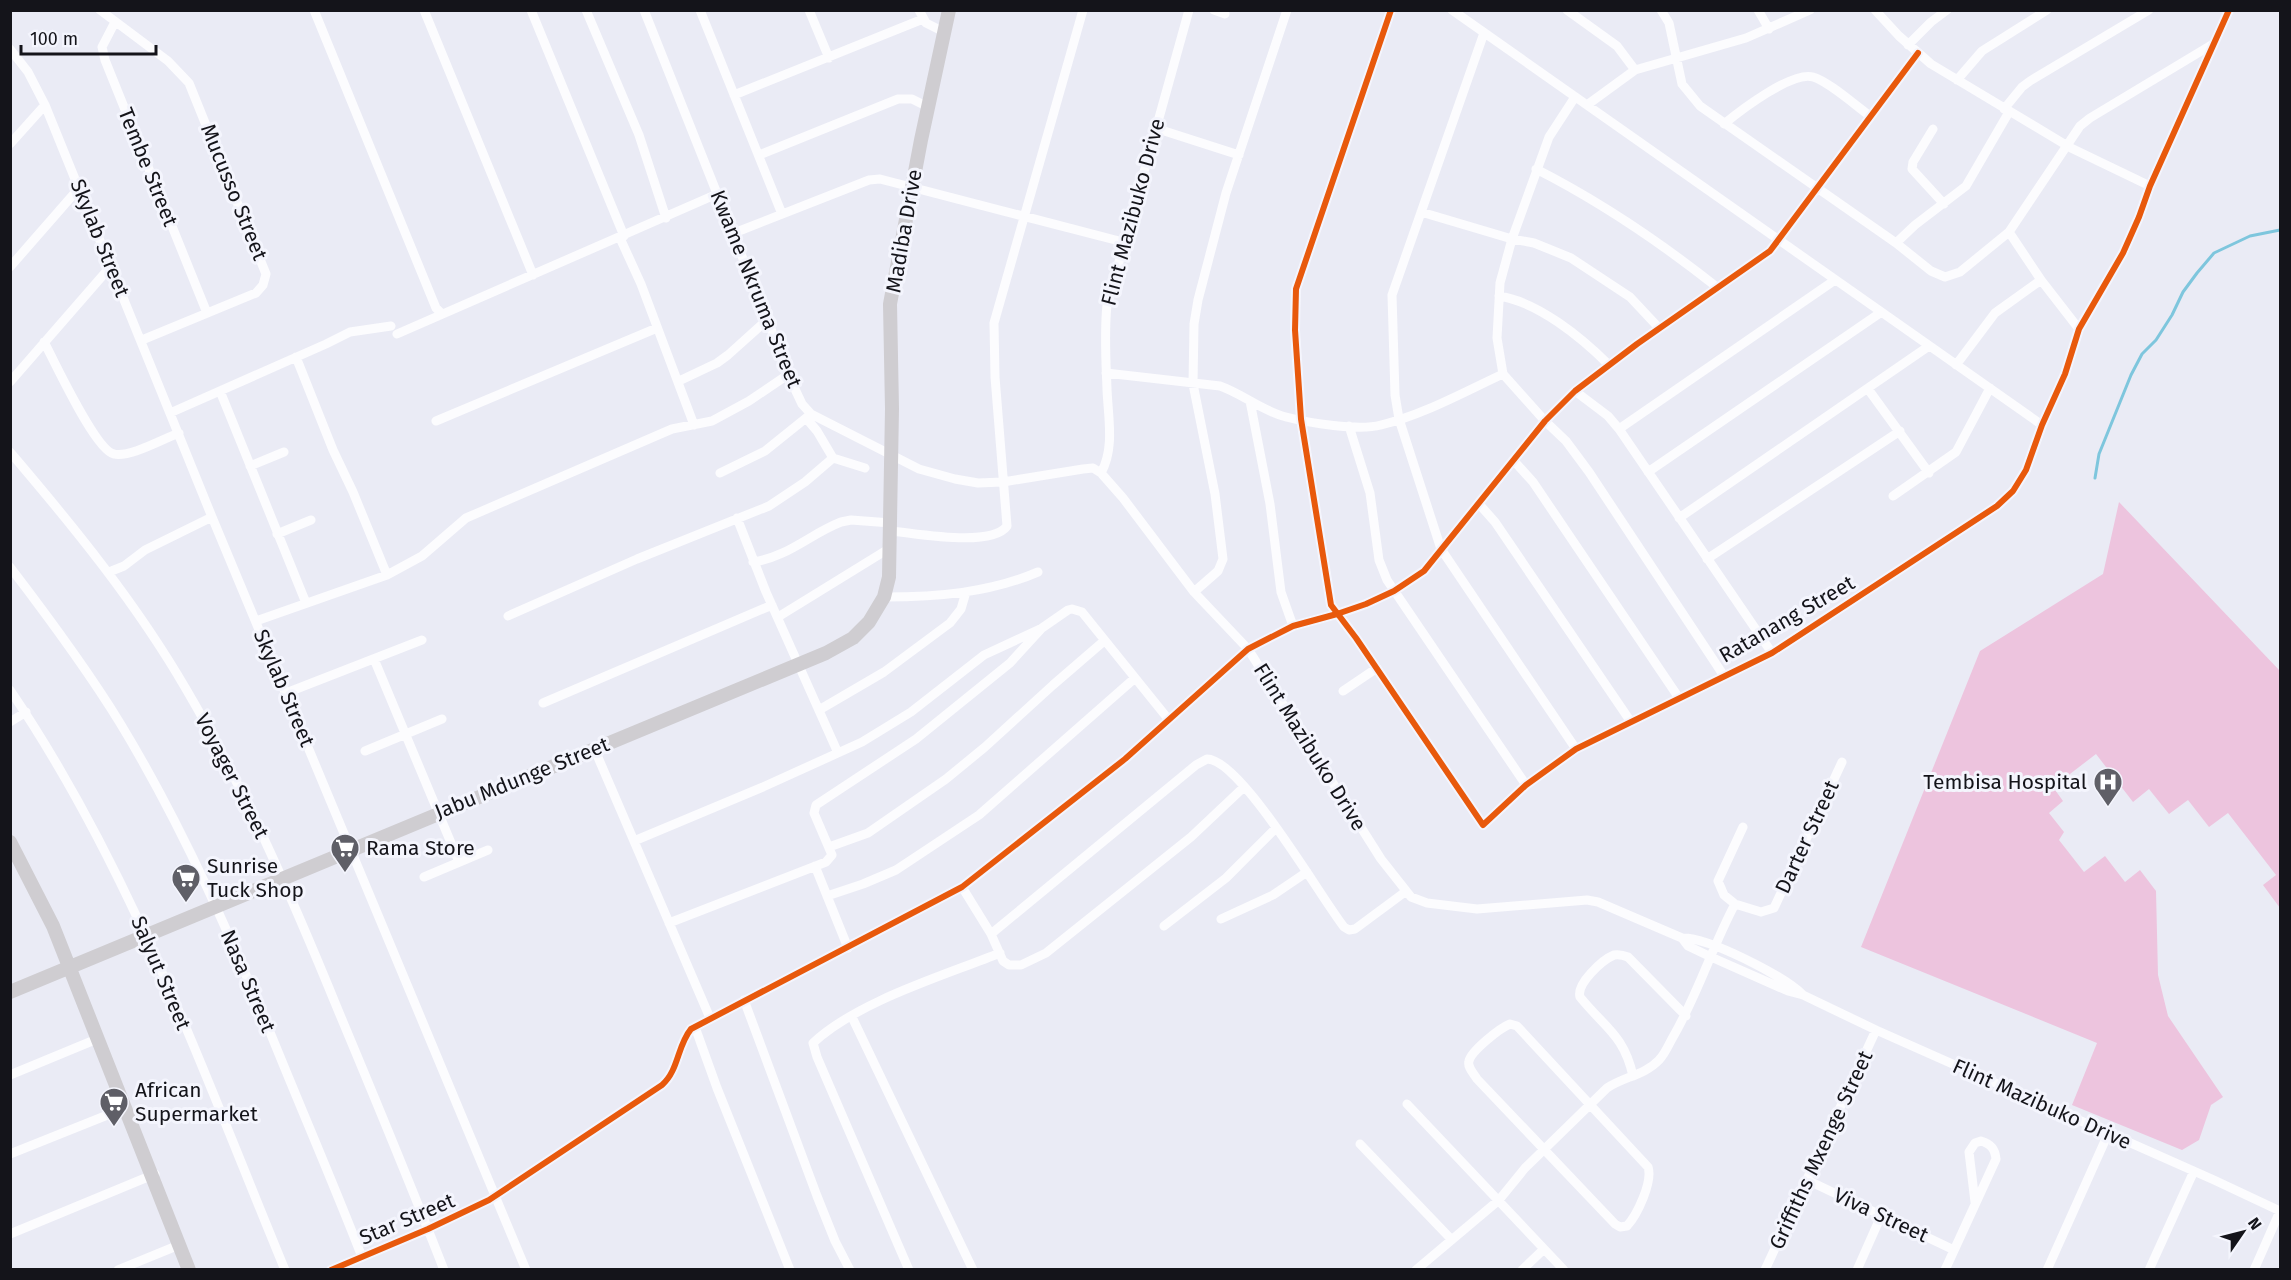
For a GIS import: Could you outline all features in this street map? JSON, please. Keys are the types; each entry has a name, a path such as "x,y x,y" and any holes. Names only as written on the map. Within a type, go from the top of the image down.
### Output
{"street":[{"name":"Mucusso Street","path":"100,10 176,68 189,83 265,267 265,279 260,290 142,340"},
{"path":"314,10 436,308 441,313"},
{"path":"424,10 533,275"},
{"path":"531,10 641,284 694,424"},
{"path":"586,10 609,69 639,135 666,218"},
{"name":"Kwame Nkruma Street","path":"644,10 789,374 809,416 919,469 955,479 978,483 1003,482 1093,468 1101,473"},
{"path":"700,10 782,214"},
{"path":"809,10 829,58"},
{"name":"Madiba Drive","path":"891,455 890,304 949,10"},
{"path":"753,562 768,560 784,554 842,522 851,520 948,537 997,534 1003,530 1007,520 994,366 994,323 1083,10"},
{"name":"Flint Mazibuko Drive","path":"1189,10 1107,305 1106,373 1109,454 1101,473 1123,498 1194,592 1248,649 1381,860 1405,892 1415,900 1477,909 1587,900 1598,902 1682,938 1691,938 1716,946 1777,977 1803,995"},
{"path":"1214,10 1225,15"},
{"path":"1194,592 1218,571 1223,559 1215,494 1193,384 1194,324 1211,245 1287,10"},
{"path":"1343,691 1377,668 1337,614 1329,597 1301,419 1295,339 1296,289 1391,10"},
{"path":"1567,10 1617,46 1635,70"},
{"path":"1661,10 1669,23 1679,74 1686,91 1700,106 1896,243 1931,271 1945,277 1960,272 2009,232 2080,126 2213,44"},
{"path":"1758,10 1769,29"},
{"path":"1587,105 1635,70 1736,41 1810,10"},
{"path":"1875,10 1908,45 1957,80 2067,145 2150,186"},
{"path":"1908,45 1947,10"},
{"path":"1957,80 1983,51 2047,10"},
{"path":"1896,243 1966,186 2022,87 2149,10"},
{"name":"Ratanang Street","path":"1377,668 1483,825 1526,785 1576,749 1772,653 2005,499 2026,470 2042,425 2065,374 2079,329 2123,253 2150,186 2229,10"},
{"path":"1454,11 2042,425"},
{"path":"734,95 829,58 921,15 944,32"},
{"name":"Tembe Street","path":"115,22 102,47 105,60 207,312"},
{"path":"1484,33 1392,295 1395,394 1399,419 1441,549 1576,749"},
{"name":"Skylab Street","path":"10,50 28,72 45,105 212,517 526,1269"},
{"path":"790,1269 717,1088 695,1027 962,887 1067,807 1248,649 1293,626 1337,614 1394,591 1424,571 1545,421 1575,392 1659,328 1762,258 1778,241 1918,53"},
{"path":"1724,124 1756,99 1806,76 1821,80 1870,116"},
{"path":"1575,97 1549,137 1504,264 1498,296 1497,338 1503,374 1566,441 1589,472 1724,676"},
{"path":"759,155 898,99 912,99 928,107"},
{"path":"10,144 45,105"},
{"path":"1155,128 1239,155"},
{"path":"1933,129 1913,162 1912,169 1944,204"},
{"path":"1536,169 1573,188 1649,235 1718,288"},
{"path":"734,233 869,180 884,179 1123,243"},
{"path":"10,267 79,188"},
{"path":"170,413 344,334 394,330 441,313 622,237 717,194"},
{"path":"1421,212 1512,239 1534,243 1571,258 1630,297 1659,328"},
{"path":"2009,232 2079,329"},
{"path":"10,382 111,266"},
{"path":"1619,429 1835,280"},
{"path":"1956,364 1995,313 2042,280"},
{"path":"1498,296 1514,298 1539,312 1587,343 1609,364"},
{"path":"1648,472 1880,313"},
{"path":"679,381 717,363 768,320"},
{"path":"436,421 657,328"},
{"path":"44,342 96,438 108,452 128,453 179,433"},
{"path":"1679,518 1929,346"},
{"path":"296,357 387,575"},
{"path":"1106,373 1220,386 1262,408 1286,417 1349,426 1380,426 1503,374"},
{"path":"256,621 387,575 428,551 466,518 672,429 712,421 789,374"},
{"path":"1893,496 1956,452 1989,388"},
{"path":"1869,389 1929,472"},
{"path":"220,391 306,603"},
{"path":"1575,392 1608,416 1619,429 1772,653"},
{"path":"1250,401 1270,504 1281,592 1293,626"},
{"path":"720,473 765,451 809,416 833,459 865,468"},
{"path":"1349,426 1370,493 1379,560 1383,571 1394,591 1526,785"},
{"path":"1707,559 1900,431"},
{"name":"Voyager Street","path":"10,452 109,572 152,634 218,744 284,877 444,1269"},
{"path":"250,466 284,452"},
{"name":"Jabu Mdunge Street","path":"10,992 800,664 853,638 869,622 884,597 889,577 891,455"},
{"path":"508,616 769,506 805,482 833,459"},
{"path":"1514,461 1533,482 1679,698"},
{"path":"1479,504 1495,522 1631,722"},
{"path":"109,572 124,566 145,550 212,517"},
{"path":"737,518 753,562 838,753"},
{"path":"278,534 311,520"},
{"path":"778,617 890,548"},
{"name":"Nasa Street","path":"10,567 63,638 120,723 163,800 216,905 362,1257"},
{"path":"884,597 914,597 1000,587 1038,573"},
{"path":"819,710 884,672 950,623 961,609 966,592"},
{"path":"543,703 772,605"},
{"path":"634,841 838,753 901,719 984,655 1042,628 1068,610 1082,612 1169,720"},
{"path":"669,923 826,862 831,858 829,847 814,813 816,805 922,734 1010,663 1042,628"},
{"path":"286,693 422,640"},
{"path":"829,847 868,833 946,779 1104,641"},
{"path":"374,659 459,862"},
{"path":"826,896 896,870 979,815 1135,678"},
{"name":"Salyut Street","path":"10,690 26,712 87,814 146,934 285,1269"},
{"path":"10,722 26,712"},
{"path":"365,751 442,719"},
{"path":"594,748 710,1018"},
{"path":"991,934 1203,760 1211,759 1244,787 1276,828 1307,872 1321,897 1344,927 1350,930 1363,925 1405,892"},
{"name":"Darter Street","path":"1735,904 1761,912 1774,908 1842,762"},
{"path":"962,887 991,934 1005,963 1014,966 1029,963 1046,953 1191,837 1244,787"},
{"path":"1421,1268 1451,1239 1499,1200 1543,1149 1589,1104 1619,1080 1633,1076 1658,1061 1686,1016 1735,904 1724,895 1718,881 1743,826"},
{"path":"1164,926 1226,878 1276,828"},
{"path":"10,842 39,896 147,1162 196,1269"},
{"path":"424,877 488,850"},
{"path":"814,866 848,948"},
{"path":"1221,919 1273,895 1307,872"},
{"name":"Flint Mazibuko Drive","path":"1682,938 1688,946 1711,957 1776,986 1803,995 2280,1211"},
{"path":"909,1269 813,1044 852,1017 890,997 1000,953"},
{"path":"1633,1076 1623,1045 1580,997 1580,987 1586,978 1617,954 1628,957 1686,1016"},
{"path":"744,1000 817,1196 835,1241 850,1269"},
{"path":"852,1017 973,1269"},
{"path":"1510,1024 1517,1026 1648,1167 1650,1179 1636,1213 1627,1226 1620,1227 1615,1224 1543,1149 1477,1079 1470,1068 1469,1061 1481,1046 1503,1027 1510,1024"},
{"name":"Star Street","path":"331,1269 428,1229 495,1196 662,1085 676,1066 686,1037 695,1027"},
{"name":"Griffiths Mxenge Street","path":"1765,1269 1876,1030"},
{"path":"10,1075 97,1039"},
{"path":"1407,1104 1564,1269"},
{"path":"10,1154 125,1108"},
{"path":"2047,1269 2108,1134"},
{"path":"1945,1269 1996,1159 1995,1152 1987,1143 1981,1141 1975,1143 1969,1152 1975,1202"},
{"path":"1359,1144 1451,1239"},
{"path":"2149,1269 2194,1171"},
{"path":"10,1234 153,1175"},
{"path":"153,1175 189,1269"},
{"name":"Viva Street","path":"1807,1180 1954,1250"},
{"path":"2254,1269 2280,1211"},
{"path":"1857,1269 1881,1216"},
{"path":"118,1269 179,1245"},
{"path":"1522,1269 1544,1249"}],"shaded area":[{"name":"Tembisa Hospital","path":"2119,502 2280,671 2280,908 2263,885 2276,875 2228,813 2209,827 2188,800 2169,814 2149,789 2133,802 2096,754 2053,787 2063,801 2049,813 2064,832 2059,840 2084,872 2105,856 2125,882 2140,870 2156,891 2158,975 2168,1016 2223,1097 2211,1105 2199,1140 2182,1150 2072,1105 2097,1043 1861,947 1980,651 2103,574"}],"waterway":[{"path":"2095,478 2099,454 2131,375 2142,354 2156,340 2183,292 2197,273 2214,253 2250,236 2280,230"}],"cycle path":[{"path":"1391,10 1296,289 1295,330 1301,419 1331,605 1356,638 1483,825 1526,785 1576,749 1772,653 1997,506 2013,491 2026,470 2042,425 2065,374 2079,329 2123,253 2150,186 2229,10"},
{"path":"331,1270 428,1229 489,1200 662,1085 672,1072 691,1029 962,887 1125,759 1248,649 1293,626 1366,604 1394,591 1424,571 1545,421 1575,391 1637,344 1770,251 1918,53"}],"place":[{"name":"Tembisa Hospital","path":"2108,808"},
{"name":"Rama Store","path":"345,874"},
{"name":"Sunrise Tuck Shop","path":"186,904"},
{"name":"African Supermarket","path":"114,1128"}]}
